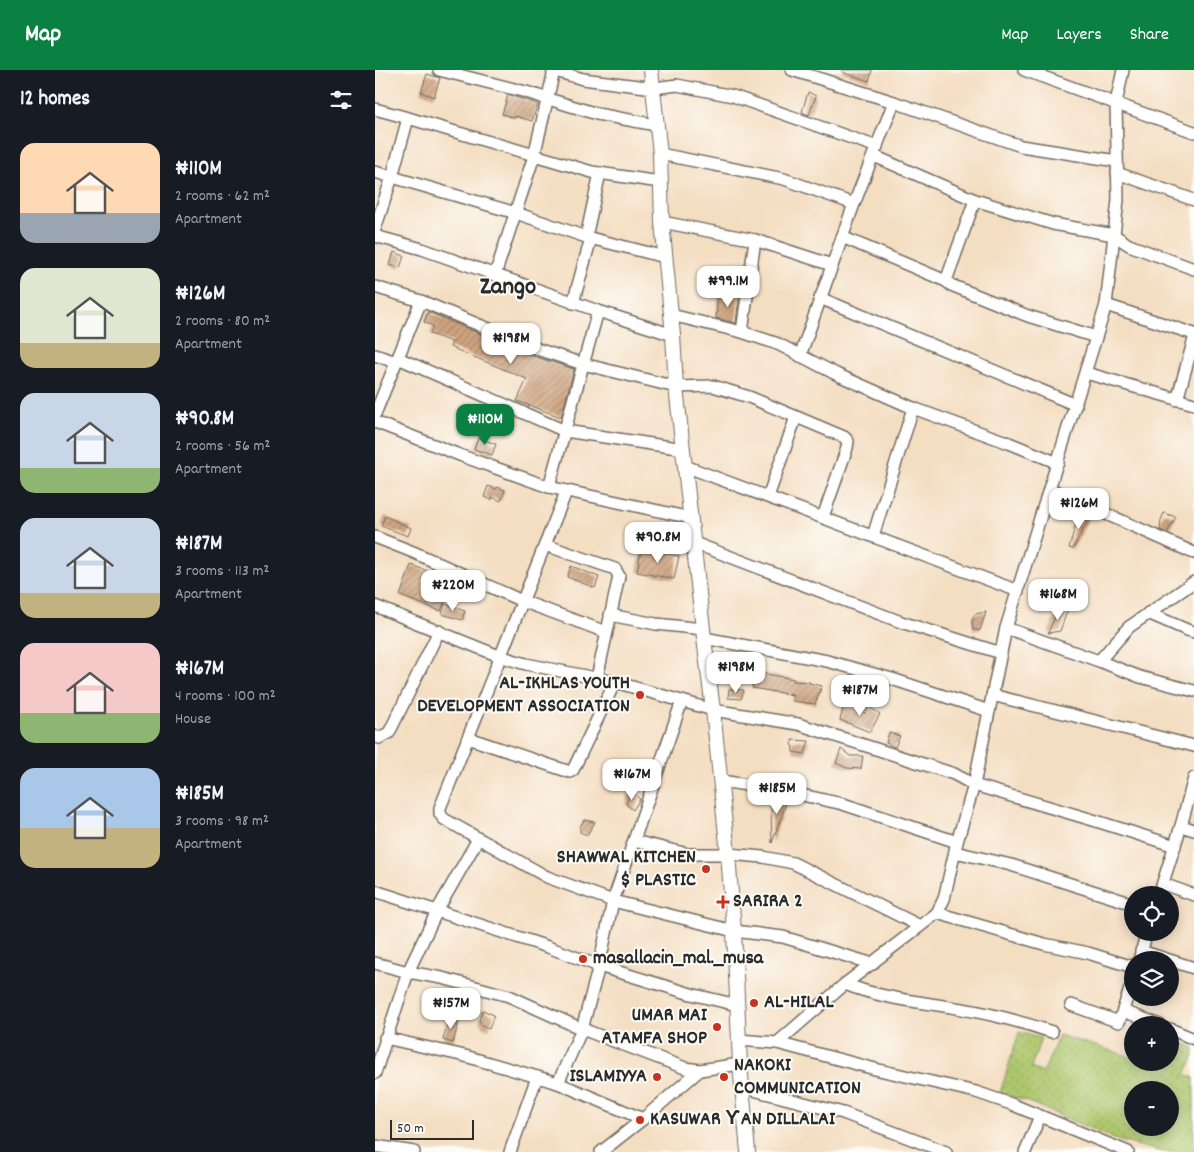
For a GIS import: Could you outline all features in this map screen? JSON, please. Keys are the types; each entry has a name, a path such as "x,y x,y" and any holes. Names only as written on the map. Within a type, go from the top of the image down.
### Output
{"street":[{"path":"439,70 526,92 597,114 656,124"},
{"path":"495,275 534,156 553,70 583,79 654,88 677,85 733,96 875,152 975,200 1053,224 1114,235 1129,245 1194,268"},
{"path":"651,70 660,154 662,222 683,450 728,854 742,1086 748,1152"},
{"path":"792,70 895,102 1021,146 1117,161"},
{"path":"1024,70 1194,132"},
{"path":"777,1044 845,984 937,913 944,899 956,847 974,785 1007,628 1106,304 1118,200 1116,103 1123,70"},
{"path":"800,356 854,204 895,102"},
{"path":"375,109 600,174 660,182"},
{"path":"375,229 408,118"},
{"path":"660,154 784,179 854,204"},
{"path":"375,172 516,214 588,238 665,257"},
{"path":"1117,173 1194,200"},
{"path":"573,302 600,174"},
{"path":"946,281 975,200"},
{"path":"662,222 755,240 832,265"},
{"path":"375,236 422,249 598,311 673,335"},
{"path":"842,237 946,281 951,286 1028,316 1096,337"},
{"path":"742,332 755,240"},
{"path":"375,287 421,301 540,350 583,364 677,387 713,386 749,397 844,437 849,441 823,517"},
{"path":"820,298 1076,404"},
{"path":"375,414 421,301"},
{"path":"1106,304 1194,334"},
{"path":"549,487 598,311"},
{"path":"671,315 742,332 778,344 836,374 913,408 1058,463"},
{"path":"1177,400 1194,339"},
{"path":"375,355 397,360 565,431 683,450"},
{"path":"1086,373 1194,404"},
{"path":"873,536 913,408"},
{"path":"768,497 797,417"},
{"path":"375,422 549,487 691,518"},
{"path":"685,466 1018,591"},
{"path":"1050,489 1194,553"},
{"path":"566,492 499,656 440,808 440,814 444,819 547,877 613,901 734,931 783,937 873,964"},
{"path":"375,537 522,601 606,632"},
{"path":"694,543 901,622 1001,653"},
{"path":"545,545 615,569 618,572 619,576 597,678"},
{"path":"1099,660 1129,627 1194,582"},
{"path":"377,611 439,630 499,656 526,664 615,682 713,710 798,724 954,774 974,785 1175,846"},
{"path":"1148,614 1194,632"},
{"path":"610,615 827,661 892,679 989,711"},
{"path":"1007,628 1099,660 1140,677 1194,691"},
{"path":"375,736 379,738 389,733 439,630"},
{"path":"468,738 570,772 573,770 615,682"},
{"path":"992,695 1194,746"},
{"path":"559,1083 582,1029 599,966 613,901 682,701"},
{"path":"1162,886 1194,778"},
{"path":"721,782 779,790 843,804 956,847 1124,901"},
{"path":"1181,826 1194,830"},
{"path":"375,1073 408,972 437,911 478,839"},
{"path":"634,841 688,854 728,854 763,857 793,863 920,926"},
{"path":"375,891 548,947 599,966 691,994 737,1005"},
{"path":"1179,892 1194,895"},
{"path":"937,913 1044,944 1088,953 1124,964"},
{"path":"375,963 509,996 582,1029 673,1065 700,1070 741,1064"},
{"path":"1179,964 1194,968"},
{"path":"845,984 859,990 996,1016 1052,1032"},
{"path":"1071,1005 1116,1022 1121,1020 1125,1006"},
{"path":"1123,1011 1136,1016"},
{"path":"1179,1033 1194,1039"},
{"path":"385,1038 465,1056 559,1083 643,1118"},
{"path":"739,1040 777,1044 976,1092 1128,1152"},
{"path":"601,1152 700,1070"},
{"path":"510,1152 537,1077"},
{"path":"742,1086 843,1113 946,1152"},
{"path":"1025,1152 1039,1116"},
{"path":"375,1146 414,1152"}],"green space":[{"path":"1019,1032 1041,1038 1031,1068 1043,1073 1059,1035 1124,1055 1124,1071 1179,1071 1179,1042 1194,1048 1194,1056 1185,1074 1194,1078 1194,1152 1163,1152 1117,1140 1026,1101 1000,1093"}],"building":[{"path":"842,70 872,70 869,81 842,72"},
{"path":"427,74 440,78 434,97 421,92"},
{"path":"808,92 816,96 809,115 802,112"},
{"path":"508,95 538,104 532,121 502,114"},
{"path":"394,252 404,256 400,268 390,265"},
{"path":"718,295 739,296 736,323 716,318"},
{"path":"428,312 533,356 574,369 561,417 517,401 527,379 450,347 452,342 430,334 433,326 424,322"},
{"path":"478,438 496,444 492,455 474,449"},
{"path":"488,486 505,490 501,501 492,497 492,500 484,497"},
{"path":"1085,513 1091,515 1073,549 1069,548 1075,527"},
{"path":"1164,513 1176,517 1167,533 1160,530"},
{"path":"385,516 411,528 408,536 381,526"},
{"path":"641,550 679,556 674,579 637,572"},
{"path":"411,565 452,580 441,611 400,596"},
{"path":"571,566 599,577 595,588 567,577"},
{"path":"445,604 465,611 462,620 442,614"},
{"path":"1068,609 1060,631 1048,633 1057,612"},
{"path":"986,612 980,630 973,630 972,620 975,614"},
{"path":"755,672 822,686 815,704 792,701 793,695 752,688"},
{"path":"729,689 744,690 741,699 728,698"},
{"path":"846,703 865,713 869,707 880,714 870,732 840,720"},
{"path":"889,733 900,736 895,747 886,743"},
{"path":"792,740 809,741 805,754 793,752"},
{"path":"841,749 850,756 863,756 861,769 847,768 836,763"},
{"path":"630,791 640,799 633,810 626,804"},
{"path":"772,800 787,801 772,843 771,808"},
{"path":"584,820 595,822 587,835 580,832 580,827"},
{"path":"483,1010 494,1015 489,1029 482,1026 479,1020"},
{"path":"452,1016 459,1021 453,1043 443,1040 448,1021"}],"place":[{"name":"AL-IKHLAS YOUTH DEVELOPMENT ASSOCIATION","path":"640,695"},
{"name":"SHAWWAL KITCHEN $ PLASTIC","path":"706,869"},
{"name":"SARIRA 2","path":"723,902"},
{"name":"masallacin_mal._musa","path":"583,959"},
{"name":"AL-HILAL","path":"754,1003"},
{"name":"UMAR MAI ATAMFA SHOP","path":"717,1027"},
{"name":"ISLAMIYYA","path":"657,1077"},
{"name":"NAKOKI COMMUNICATION","path":"724,1077"},
{"name":"KASUWAR ƳAN DILLALAI","path":"640,1120"}],"district":[{"name":"Zango","path":"508,288"}]}
